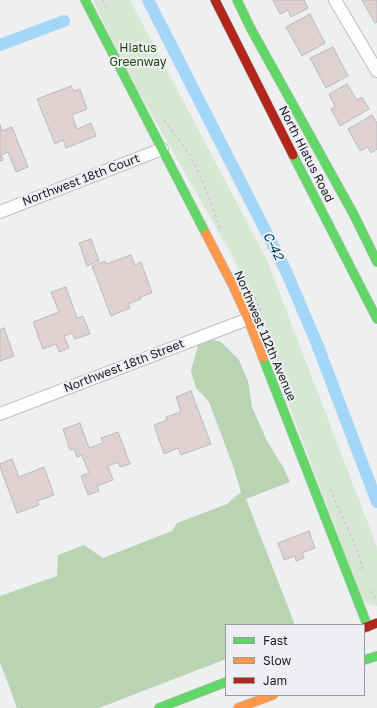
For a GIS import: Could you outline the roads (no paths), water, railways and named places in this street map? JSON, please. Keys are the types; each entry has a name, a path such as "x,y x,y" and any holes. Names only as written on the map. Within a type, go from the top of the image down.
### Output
{"main road":[{"name":"Northwest 112th Avenue","path":"85,0 233,286 248,319 365,624"},
{"name":"North Hiatus Road","path":"215,0 377,319"},
{"name":"North Hiatus Road","path":"237,0 251,29 354,215 377,262"},
{"path":"366,627 377,623"},
{"path":"365,660 377,656"},
{"path":"159,708 225,682"},
{"path":"238,708 270,696"}],"street":[{"path":"335,0 377,71"},
{"name":"Northwest 18th Court","path":"0,212 162,149"},
{"name":"Northwest 18th Street","path":"0,414 248,319"}],"waterway":[{"name":"C-42","path":"148,0 286,271 317,344 377,502"},
{"path":"0,45 64,21"}],"park label":[{"name":"Hiatus Greenway","path":"138,55"}]}
